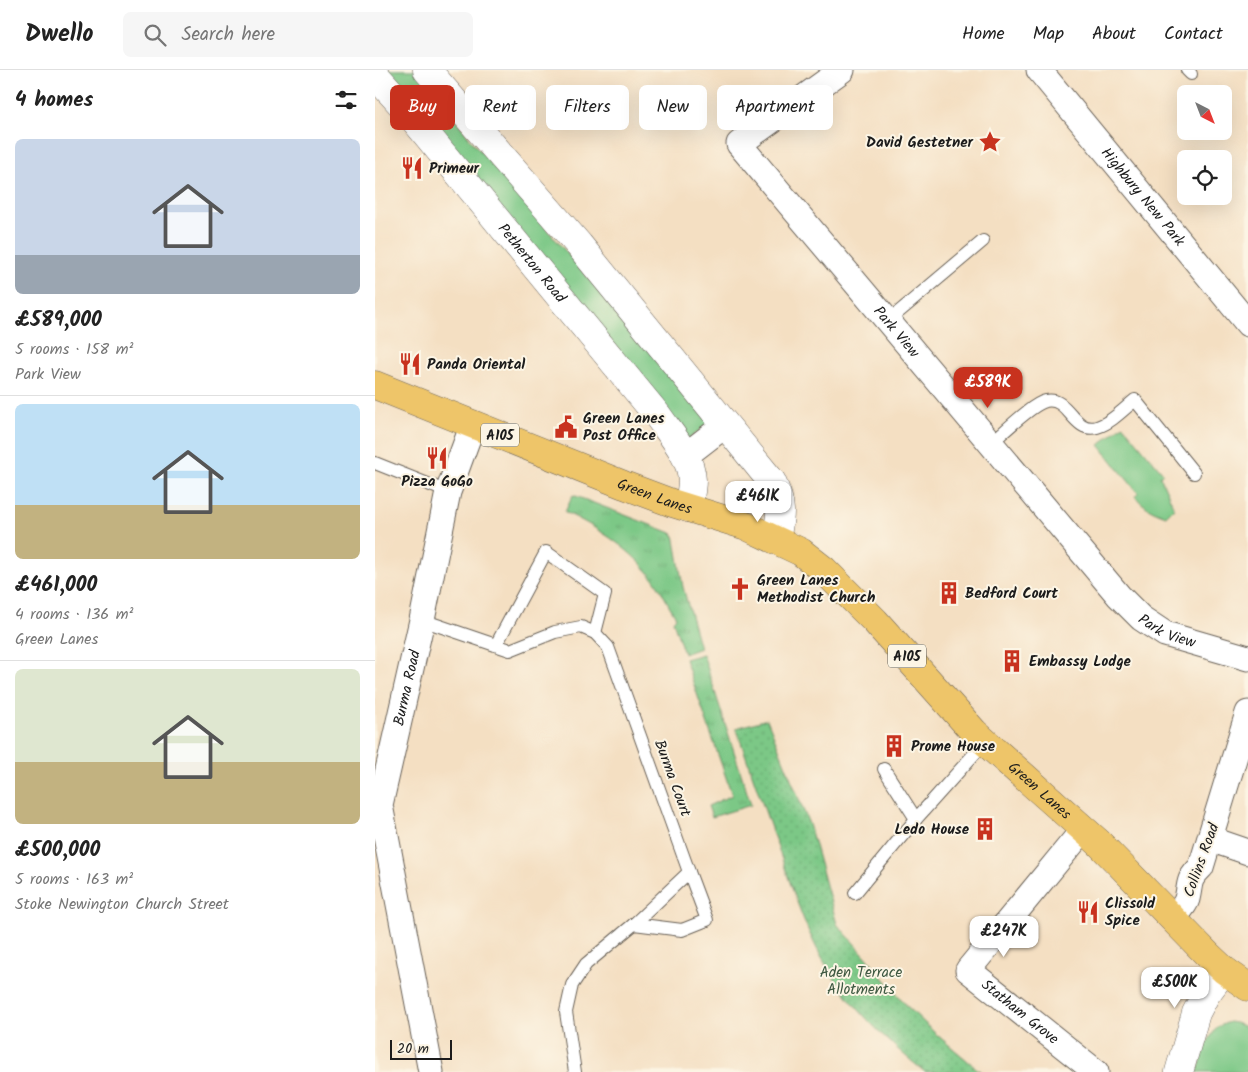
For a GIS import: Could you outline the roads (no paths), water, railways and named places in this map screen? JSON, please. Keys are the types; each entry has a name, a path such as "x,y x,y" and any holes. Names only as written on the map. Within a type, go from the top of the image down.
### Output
{"main road":[{"name":"Green Lanes","path":"375,385 624,485 745,526 801,552 824,570 850,595 959,716 985,742 1116,860 1224,970 1248,987"}],"street":[{"path":"427,70 579,245 772,482 781,505 776,539"},
{"name":"Park View","path":"841,70 739,144 1119,596 1141,618 1165,634 1248,658"},
{"name":"Highbury New Park","path":"1039,70 1248,324"},
{"name":"Petherton Road","path":"375,75 404,107 658,416 685,456 691,471 692,481 688,508"},
{"name":"Burma Road","path":"431,1072 380,805 422,620 448,492 469,435 471,424"},
{"path":"685,456 725,425"},
{"name":"Collins Road","path":"1173,918 1187,899 1193,875 1201,867 1248,713"},
{"name":"Statham Grove","path":"1083,830 968,970 1096,1072"},
{"path":"1210,839 1248,852"},
{"path":"1179,1072 1196,1013 1206,994 1224,970"}],"lane":[{"path":"888,322 983,241"},
{"path":"991,443 1036,405 1047,401 1058,402 1078,423 1091,428 1099,427 1135,400 1194,473"},
{"path":"375,463 448,492"},
{"path":"422,620 510,650 555,632 581,628 595,634 605,594 546,552 496,645"},
{"name":"Burma Court","path":"595,634 608,647 707,920 682,930 634,924"},
{"path":"855,893 916,819 985,742"},
{"path":"884,769 916,819"},
{"path":"575,1072 566,1012 572,985 586,964 634,924 689,872"}],"place":[{"name":"David Gestetner","path":"990,142"},
{"name":"Primeur","path":"412,168"},
{"name":"Panda Oriental","path":"410,364"},
{"name":"Green Lanes Post Office","path":"566,427"},
{"name":"Pizza GoGo","path":"437,458"},
{"name":"Green Lanes Methodist Church","path":"740,589"},
{"name":"Bedford Court","path":"949,593"},
{"name":"Embassy Lodge","path":"1012,661"},
{"name":"Prome House","path":"894,746"},
{"name":"Ledo House","path":"985,829"},
{"name":"Clissold Spice","path":"1088,912"}],"park label":[{"name":"Aden Terrace Allotments","path":"861,980"}]}
